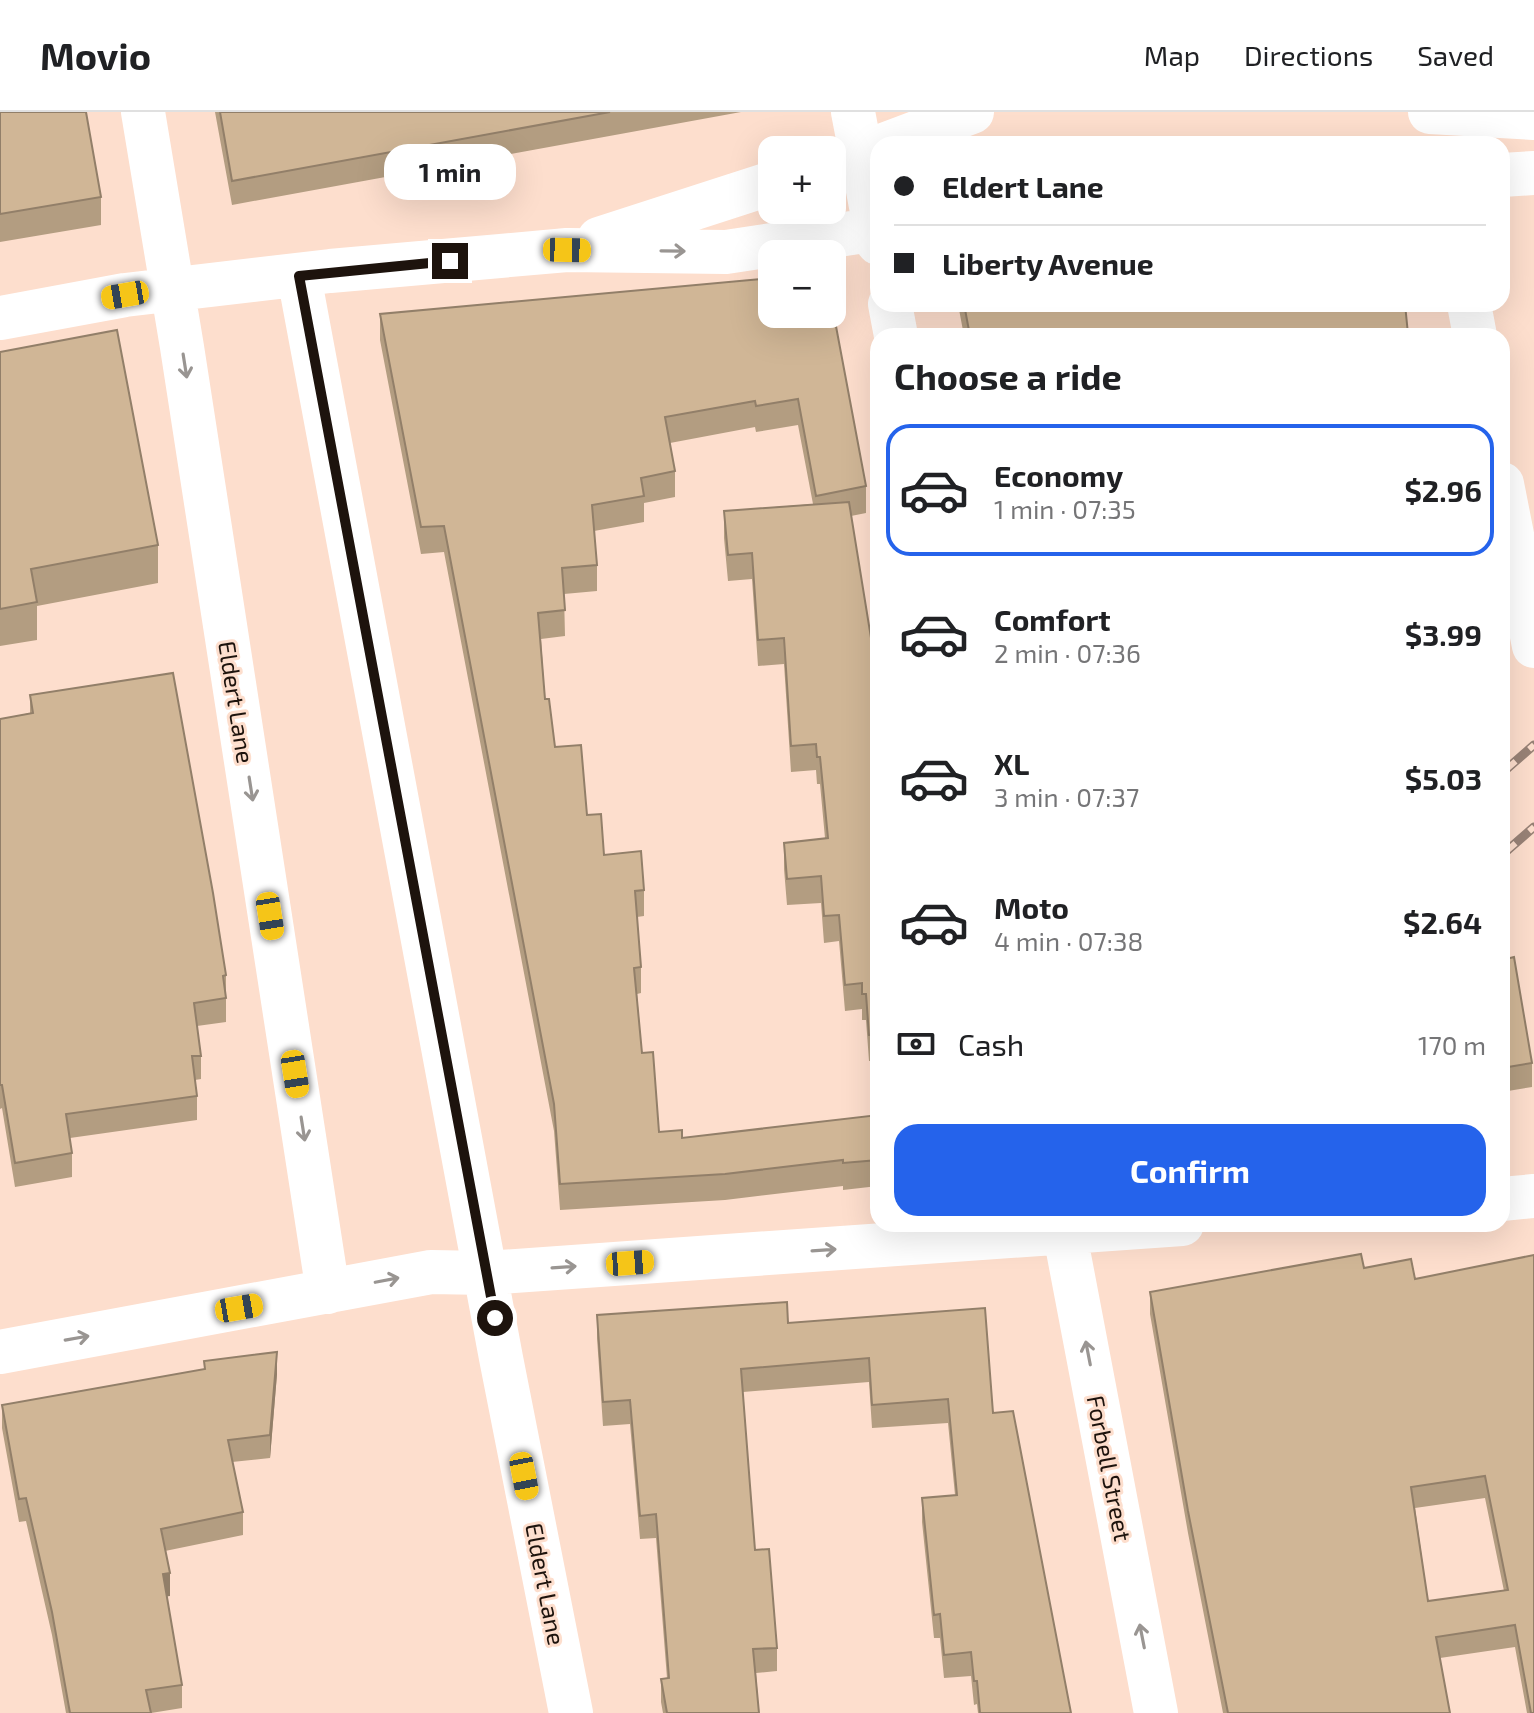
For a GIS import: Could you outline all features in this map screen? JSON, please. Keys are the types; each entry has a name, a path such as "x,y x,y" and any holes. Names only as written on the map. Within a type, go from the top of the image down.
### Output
{"street":[{"name":"Eldert Lane","path":"143,112 328,1292"},
{"path":"890,136 972,112"},
{"path":"1436,136 1431,112 1534,118"},
{"path":"862,144 870,192"},
{"path":"1510,174 1534,173"},
{"path":"567,250 758,188"},
{"path":"0,318 173,289 567,250 726,252 870,235"},
{"name":"Eldert Lane","path":"299,276 571,1713"},
{"path":"1510,524 1534,646"},
{"path":"1510,1198 1534,1196"},
{"path":"0,1352 431,1272 486,1273 1025,1232"},
{"name":"Forbell Street","path":"1065,1232 1156,1713"}],"building":[{"path":"0,112 86,112 101,197 0,214"},
{"path":"220,112 610,112 232,181"},
{"path":"758,279 758,328 836,328 866,486 816,496 798,399 756,406 755,401 665,417 675,471 641,478 644,496 592,505 597,565 562,568 565,610 538,613 545,699 549,699 555,747 581,745 587,815 601,814 604,855 641,851 644,890 635,891 641,967 634,968 642,1053 653,1052 659,1132 682,1130 682,1138 870,1116 870,1161 843,1163 843,1160 725,1174 560,1184 554,1104 444,526 421,527 380,314"},
{"path":"966,312 1406,312 1407,328 968,328"},
{"path":"117,330 158,545 31,569 37,602 0,609 0,352"},
{"path":"849,502 870,632 870,1035 862,983 845,985 839,915 824,916 821,876 787,879 784,843 828,838 820,757 817,757 816,744 791,746 784,638 758,640 752,553 728,555 724,511"},
{"path":"173,673 226,975 223,976 226,998 194,1003 201,1056 192,1056 197,1096 66,1114 72,1153 15,1163 0,1085 0,719 33,713 30,695"},
{"path":"1514,957 1532,1063 1510,1067 1510,958"},
{"path":"1361,1254 1364,1268 1411,1259 1415,1279 1534,1255 1534,1713 1531,1713 1515,1625 1436,1637 1450,1713 1228,1713 1188,1511 1150,1292","holes":["1485,1476 1508,1590 1428,1601 1411,1487"]},
{"path":"787,1302 788,1323 985,1308 993,1413 1013,1411 1071,1713 980,1713 971,1652 944,1655 940,1614 934,1615 922,1498 957,1495 948,1399 872,1405 869,1358 741,1369 755,1550 769,1549 777,1648 753,1649 759,1713 667,1713 661,1679 669,1678 656,1514 640,1516 630,1400 603,1402 597,1315"},
{"path":"277,1352 270,1435 228,1440 243,1512 161,1529 170,1573 163,1574 182,1685 146,1690 151,1713 70,1713 52,1612 26,1498 19,1499 2,1405 205,1369 204,1361"}],"railway":[{"path":"1510,766 1534,745"},
{"path":"1510,848 1534,827"}],"route":[{"path":"450,261 299,276 495,1318"}]}
